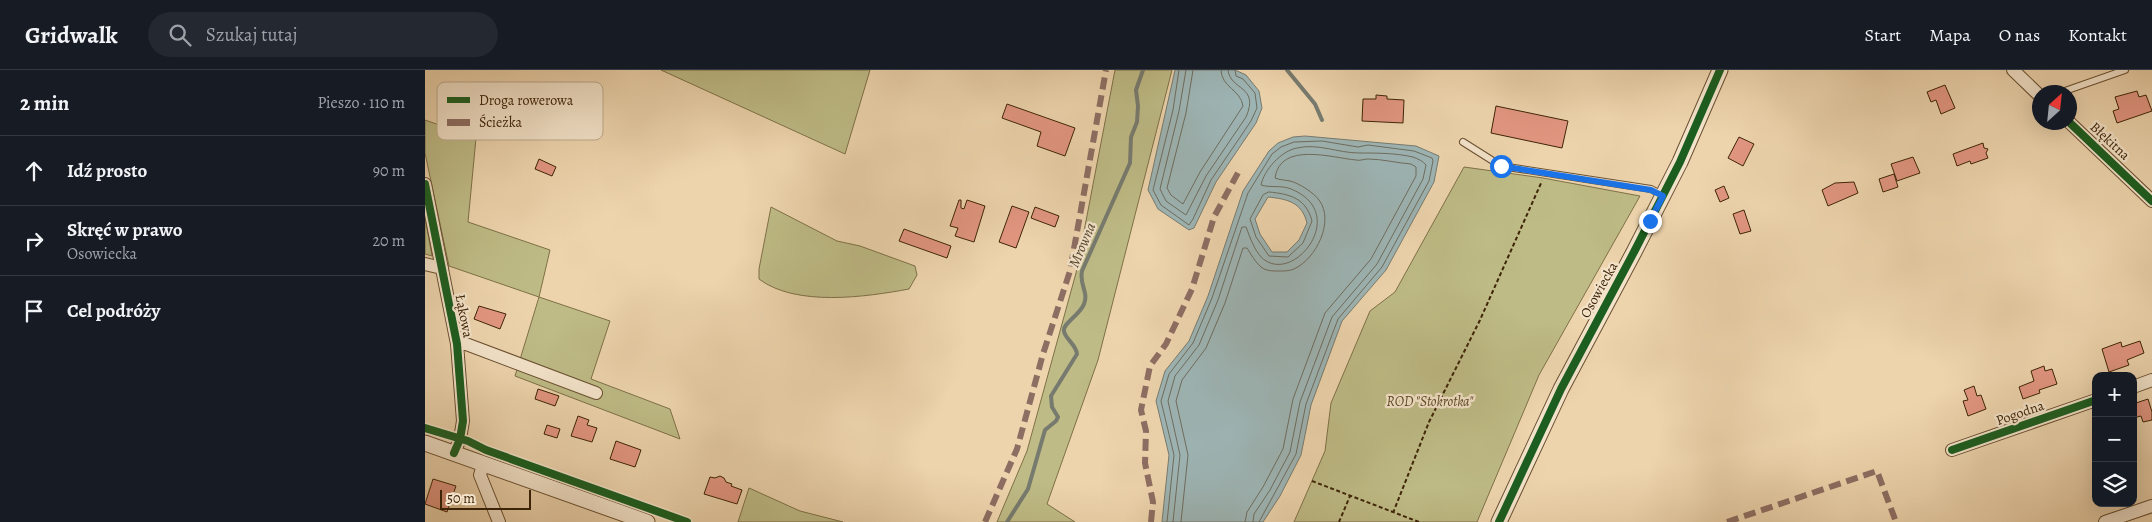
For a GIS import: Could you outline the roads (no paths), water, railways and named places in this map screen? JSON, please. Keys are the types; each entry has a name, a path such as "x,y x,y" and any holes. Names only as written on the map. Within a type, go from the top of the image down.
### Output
{"street":[{"name":"Osowiecka","path":"1499,522 1561,389 1663,196 1720,70"},
{"path":"2013,70 2032,88"},
{"name":"Błękitna","path":"2077,130 2152,201"},
{"name":"Łąkowa","path":"425,184 457,344 463,421 461,438 454,453"},
{"path":"425,264 441,268"},
{"path":"457,344 465,344 597,393"},
{"path":"2137,386 2152,380"},
{"name":"Pogodna","path":"1952,450 2092,401"},
{"path":"425,443 647,522"},
{"path":"483,464 481,475 499,522"},
{"path":"2105,522 2152,506"}],"lane":[{"path":"2077,87 2125,70"},
{"path":"1463,142 1501,166 1651,190 1663,196"}],"water":[{"path":"1175,70 1235,70 1246,75 1259,91 1262,108 1256,123 1216,182 1194,228 1189,230 1158,209 1148,190"},
{"path":"1305,136 1416,146 1439,156 1434,182 1386,270 1342,321 1311,405 1301,455 1280,496 1263,522 1162,522 1169,455 1156,401 1165,371 1189,341 1208,296 1243,191 1269,151 1278,143 1293,137","holes":["1268,197 1297,206 1305,216 1307,223 1299,240 1287,252 1272,252 1260,234 1255,219"]}],"waterway":[{"name":"Mrowna","path":"1007,522 1028,489 1045,430 1058,417 1052,407 1051,396 1077,354 1075,347 1066,337 1064,328 1084,304 1082,271 1130,163 1131,137 1137,122 1136,90 1143,70"},
{"name":"Mrowna","path":"1287,70 1315,104 1322,120"}],"park label":[{"name":"ROD \"Stokrotka\"","path":"1430,401"}]}
